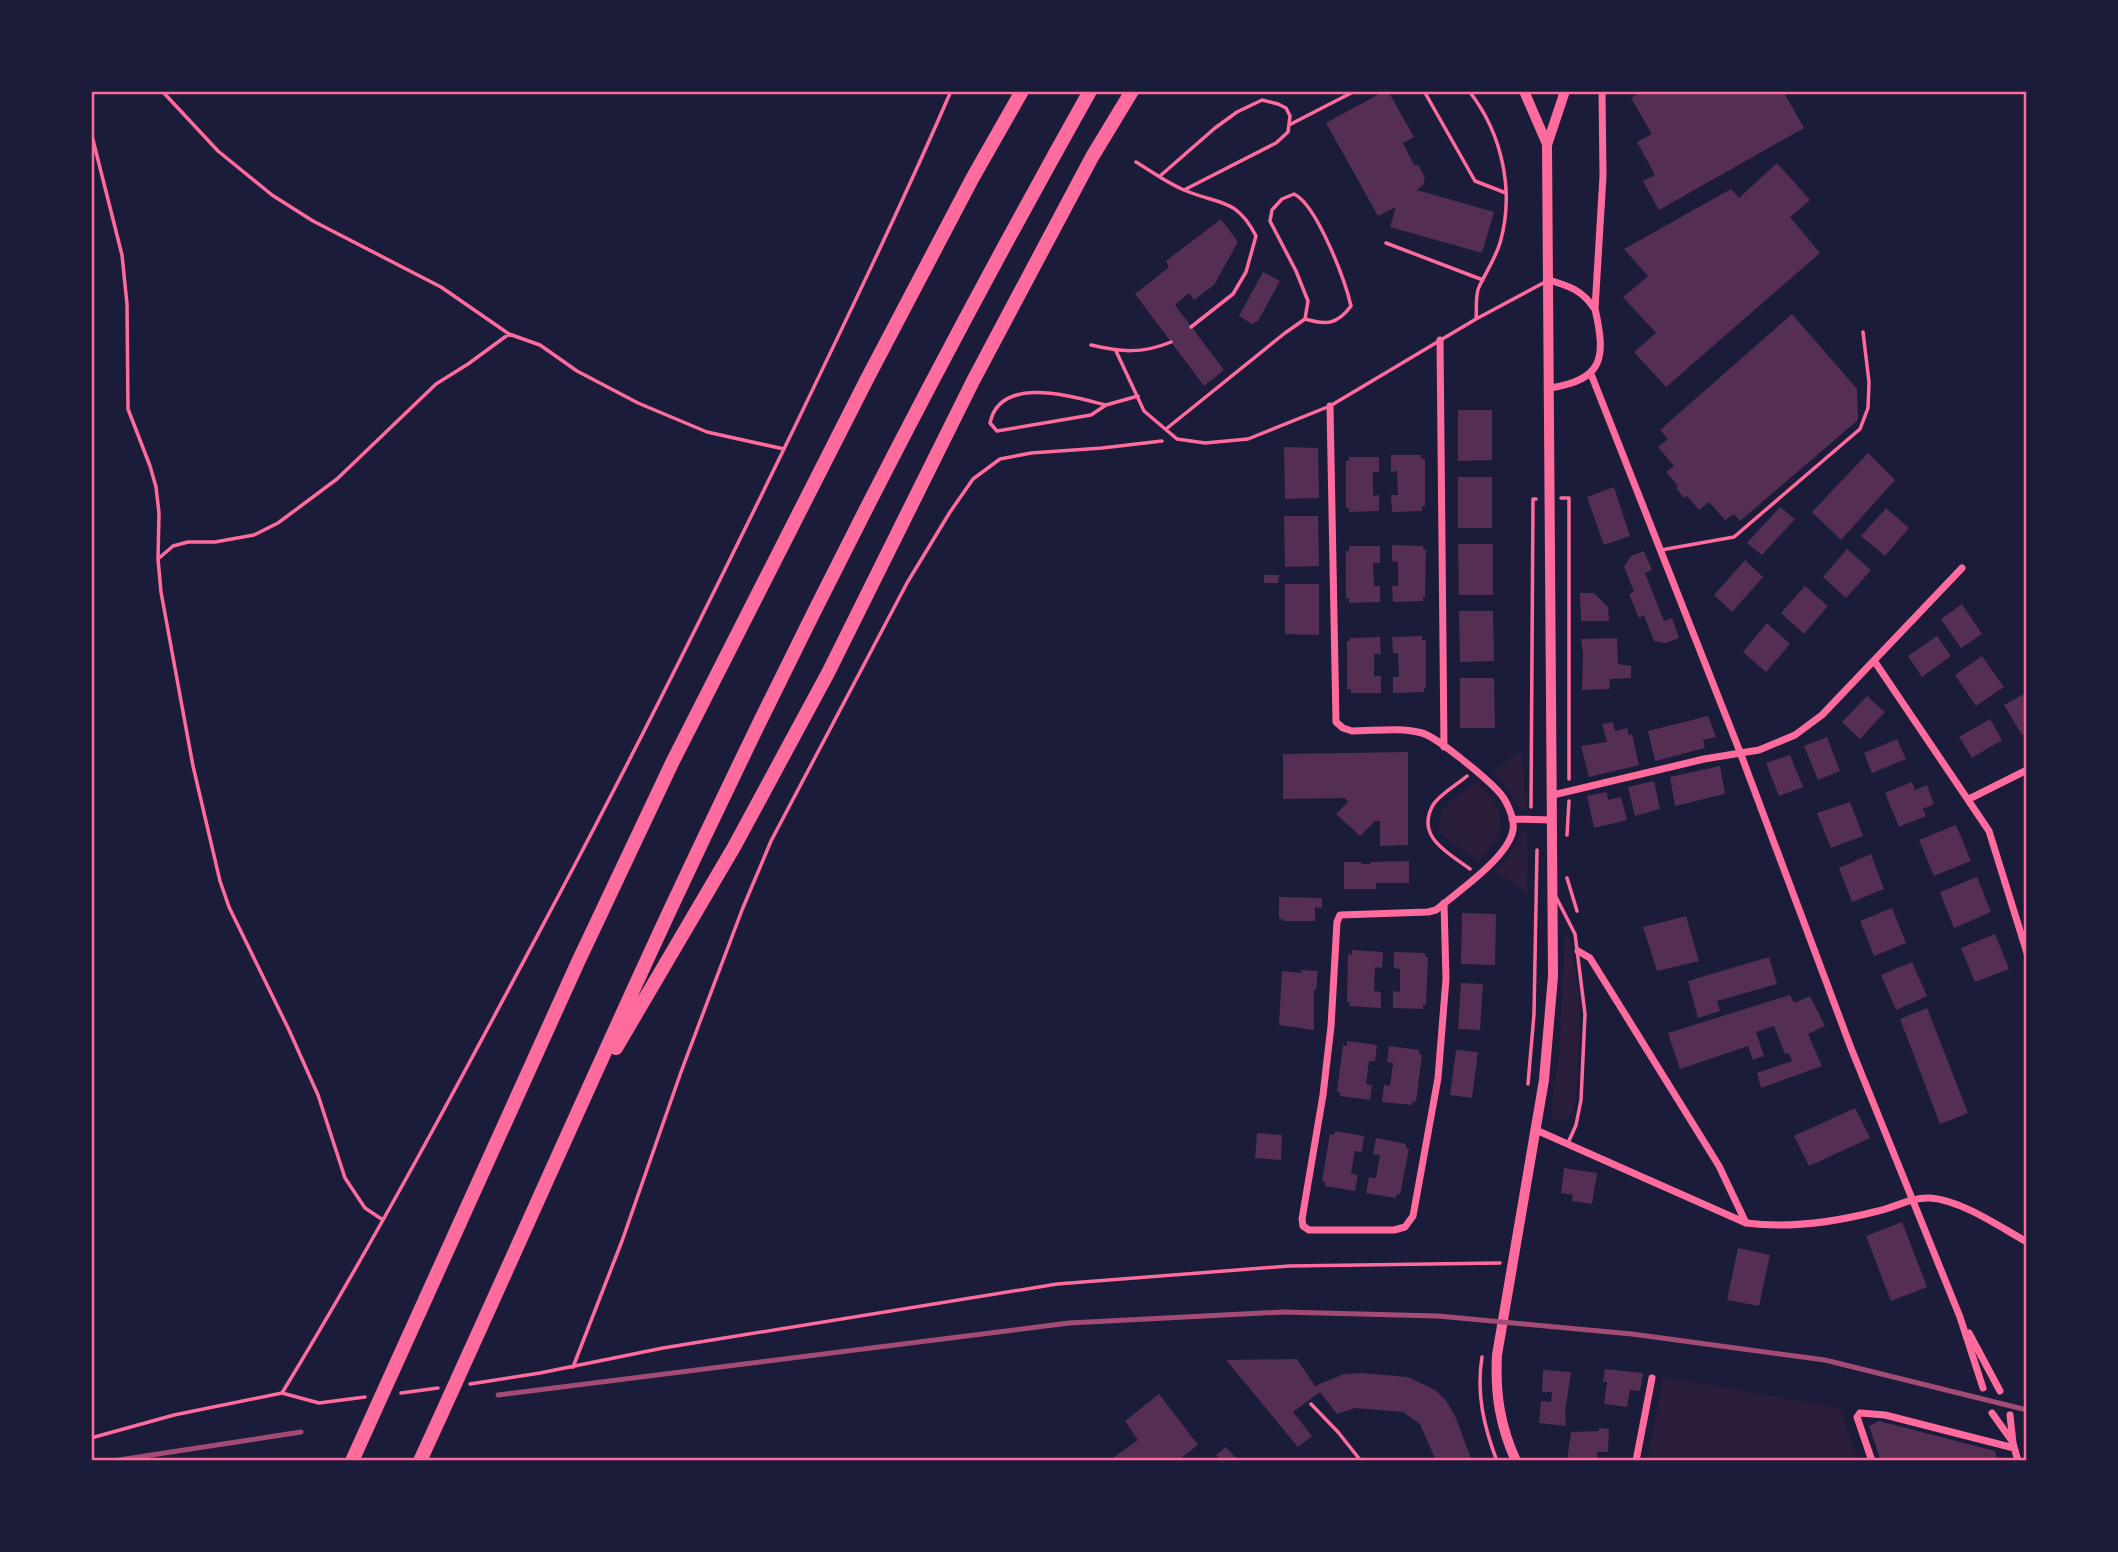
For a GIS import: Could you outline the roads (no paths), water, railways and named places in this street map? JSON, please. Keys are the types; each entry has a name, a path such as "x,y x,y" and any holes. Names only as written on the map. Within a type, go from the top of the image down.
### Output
{"highway":[{"path":"355,1455 389,1387 572,975 672,763 867,379 1021,91"},
{"path":"420,1461 671,909 811,620 1006,242 1090,91"},
{"path":"577,1116 734,847 828,673 973,381 1092,157 1132,91"}],"street":[{"path":"1524,91 1547,145"},
{"path":"1516,1461 1502,1426 1497,1404 1497,1355 1545,1080 1553,976 1547,145 1565,91"},
{"path":"1550,387 1581,381 1591,374 1598,363 1601,349 1595,309 1603,176 1602,91"},
{"path":"1549,280 1572,287 1586,296 1595,309"},
{"path":"1440,341 1444,747"},
{"path":"1591,374 1740,752 1852,1048 1960,1317 1983,1388"},
{"path":"1330,406 1336,722 1352,731 1424,733 1499,791 1512,820 1513,830 1506,846 1478,874 1444,903 1428,912 1340,915 1337,922 1325,1081 1302,1219 1303,1226 1309,1230 1354,1231 1405,1227 1413,1216 1438,1078 1446,979 1444,903"},
{"path":"1553,795 1704,759 1759,750 1795,735 1822,715 1962,568"},
{"path":"1875,662 1989,831 2027,953"},
{"path":"1969,799 2027,770"},
{"path":"1512,820 1553,820"},
{"path":"1578,951 1590,958 1623,1011 1718,1166 1746,1223"},
{"path":"1536,1130 1746,1223 1775,1227 1805,1225 1880,1211 1913,1199 1931,1198 1951,1203 2027,1242"},
{"path":"1960,1317 2000,1391"},
{"path":"1636,1461 1652,1378"},
{"path":"1872,1461 1857,1417 1860,1412 1885,1415 2014,1445"},
{"path":"1992,1413 2014,1445"},
{"path":"2010,1416 2018,1461"}],"lane":[{"path":"1289,125 1355,91"},
{"path":"1424,91 1475,181 1506,193"},
{"path":"1469,91 1494,133 1505,177 1507,214 1492,265 1478,288 1476,319"},
{"path":"1160,176 1237,111 1262,100 1286,108 1290,116 1288,132 1276,143 1184,190"},
{"path":"1136,162 1184,190 1228,204 1246,217 1256,236 1246,272 1233,294 1191,327"},
{"path":"1166,429 1305,319 1308,301 1270,221 1272,210 1282,199 1294,194 1303,198 1317,217 1351,306 1343,317 1324,324 1305,319"},
{"path":"1386,243 1483,281"},
{"path":"1116,351 1144,411 1177,439 1205,443 1248,439 1330,406 1476,319 1549,280"},
{"path":"1659,550 1734,537 1860,429 1868,408 1869,395 1863,332"},
{"path":"1091,345 1116,351 1151,350 1171,342"},
{"path":"1106,405 1052,392 1024,394 1000,403 992,413 990,424 997,431 1091,415 1106,405 1138,396"},
{"path":"1552,890 1575,934 1585,1014 1576,1125 1568,1143"}],"railway":[{"path":"498,1395 1069,1323 1283,1312 1438,1316 1632,1334 1825,1360 2027,1410"},
{"path":"112,1461 301,1432"}]}
